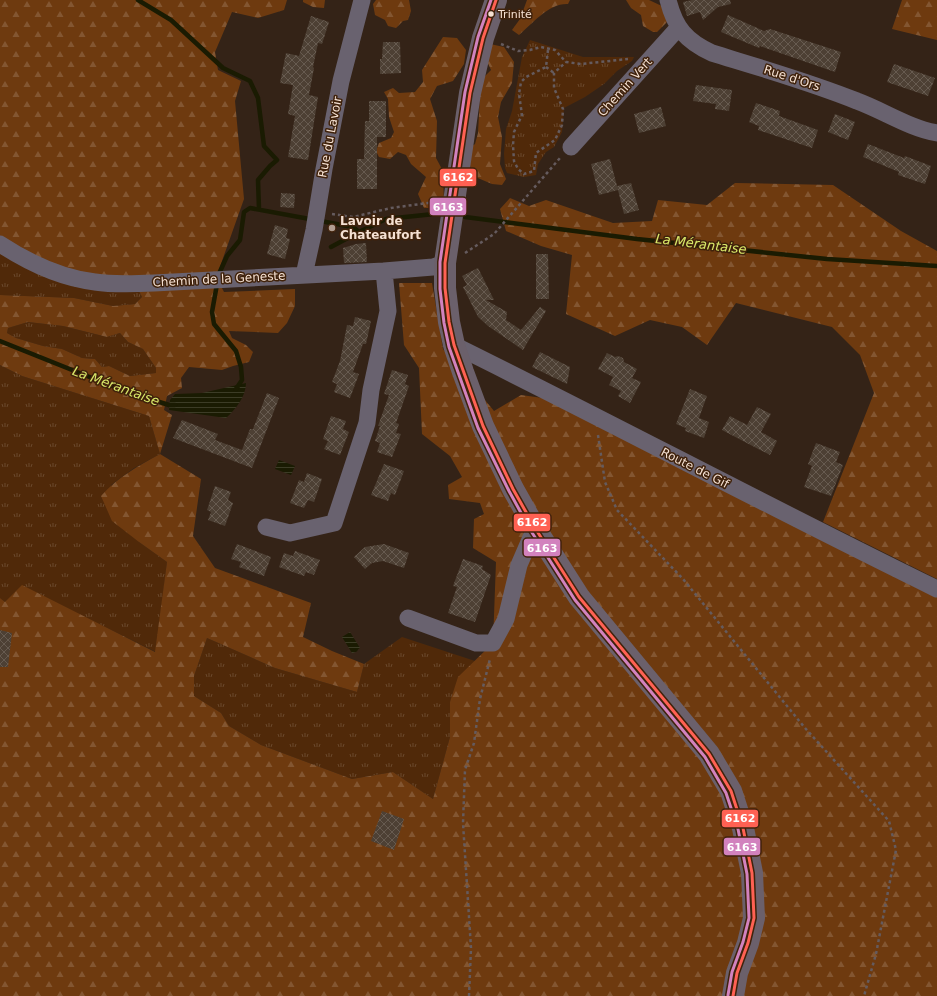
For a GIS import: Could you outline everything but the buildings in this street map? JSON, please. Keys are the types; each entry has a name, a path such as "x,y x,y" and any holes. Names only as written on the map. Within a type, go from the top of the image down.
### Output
{"main road":[{"path":"496,0 483,38 470,93 445,263 445,288 449,322 454,346 484,426 513,489 535,528 580,597 709,754 731,791 743,828 752,873 754,918 748,943 737,973 733,996"}],"street":[{"name":"Rue du Lavoir","path":"304,275 316,220 341,81 362,0"},
{"name":"Rue d'Ors","path":"668,0 673,19 684,34 698,47 712,54 816,85 860,102 912,125 937,133"},
{"name":"Chemin Vert","path":"571,147 679,27"},
{"name":"Chemin de la Geneste","path":"0,244 40,267 68,277 95,282 122,284 384,271 433,267 445,263"},
{"path":"266,527 290,533 334,523 367,423 371,390 388,311 384,271"},
{"name":"Route de Gif","path":"454,346 595,416 817,530 937,589"},
{"path":"408,618 476,643 493,643 506,619 519,565 535,528"}],"path":[{"path":"483,38 518,51 541,47 548,50 555,50 566,62 581,64 634,59 648,60"},
{"path":"546,68 548,50"},
{"path":"546,68 526,76 521,82 519,94 522,115 514,132 513,144 514,161 518,169 524,174 534,171 536,153 555,140 562,125 563,109 554,88 554,73 566,62"},
{"path":"546,68 554,73"},
{"path":"445,263 469,252 494,234 499,226 571,147"},
{"path":"316,220 354,217 391,208 431,203"},
{"path":"595,416 605,482 617,510 683,579 805,728 889,821 896,850 876,954 864,996"},
{"path":"469,996 471,948 463,823 465,770 474,743 480,699 493,643"}],"green space":[{"path":"0,0 287,0 284,10 258,18 232,12 215,52 218,70 241,81 235,101 244,199 217,275 152,279 69,273 0,240"},
{"path":"303,0 325,0 324,8 313,7 303,2"},
{"path":"376,0 409,0 411,11 408,20 403,21 396,28 388,26 385,20 375,15 373,4"},
{"path":"527,0 570,0 568,4 548,10 519,35 512,30 520,19"},
{"path":"626,0 649,0 666,8 671,18 657,32 653,32 643,26 641,15 631,8"},
{"path":"902,0 937,0 937,40 892,29"},
{"path":"443,37 457,38 466,50 464,64 453,81 437,86 430,99 437,121 436,158 443,171 444,206 437,208 424,208 418,194 426,177 411,164 406,155 398,152 390,159 379,157 376,151 379,143 391,138 394,132 389,117 388,99 384,92 393,88 399,93 415,92 423,82 422,70"},
{"path":"530,40 583,57 634,57 632,61 617,71 604,84 585,97 564,108 562,132 554,147 546,152 538,164 536,175 524,177 507,173 504,154 506,129 512,111 522,57"},
{"path":"490,44 504,47 514,62 512,83 501,102 498,117 502,137 500,164 506,179 502,185 492,184 473,176 466,151 475,144 478,133 482,79 491,70 486,59"},
{"path":"735,183 833,185 901,231 937,251 937,579 823,522 874,393 860,355 832,327 736,303 707,345 682,327 650,320 615,336 566,314 572,255 541,246 506,231 500,209 510,198 529,206 546,200 613,223 652,221 658,200 707,205"},
{"path":"0,251 138,289 142,297 135,304 113,306 74,298 0,295"},
{"path":"399,283 432,283 443,349 494,411 521,395 550,399 937,594 937,996 0,996 0,598 5,602 22,585 155,652 167,562 112,521 101,496 121,478 160,454 201,479 193,536 215,568 311,603 303,637 364,664 357,692 275,668 207,638 194,676 194,696 221,713 229,726 261,745 352,779 393,772 433,799 450,737 450,702 458,677 493,643 496,562 473,548 474,519 484,514 480,503 449,499 448,485 462,477 450,456 422,434 419,368 404,345"},
{"path":"221,286 224,292 295,289 295,306 287,323 278,333 229,331 232,338 246,345 253,352 249,362 222,370 189,367 181,378 182,388 167,396 164,410 172,415 160,454 149,416 22,376 0,365 0,295 74,298 113,306 135,304 142,297 138,289","holes":["28,322 63,326 107,337 120,333 128,342 143,349 156,368 156,373 130,376 109,366 102,367 95,359 82,358 62,349 43,346 16,338 7,333 8,328"]},
{"path":"28,322 63,326 107,337 120,333 128,342 143,349 156,368 156,373 130,376 109,366 102,367 95,359 82,358 62,349 43,346 16,338 7,333 8,328"},
{"path":"0,365 22,376 149,416 160,454 134,468 111,485 139,542 167,562 156,652 101,625 5,602 0,598"},
{"path":"402,637 475,661 450,702 450,737 433,799 393,772 352,779 261,745 229,726 221,713 194,696 194,676 207,638 275,668 357,692 364,664"}],"shaded area":[{"path":"246,383 246,388 240,402 226,418 169,410 170,400 175,394 202,393"},
{"path":"279,460 295,466 291,475 275,469"},
{"path":"350,632 360,648 352,653 342,637"}],"waterway":[{"name":"La Mérantaise","path":"138,0 171,20 223,68 250,81 258,98 264,146 277,160 258,180 259,209"},
{"name":"La Mérantaise","path":"218,276 227,256 240,240 244,212 250,208 353,227 359,232 386,219 434,214"},
{"name":"La Mérantaise","path":"465,217 637,239 827,259 937,266"},
{"path":"331,247 359,232"},
{"name":"La Mérantaise","path":"217,284 212,312 214,324 236,351 241,367 242,380 236,389"},
{"name":"La Mérantaise","path":"0,341 127,392 169,405 175,405"}],"transit line":[{"name":"6163","path":"491,0 478,37 465,92 440,262 440,289 444,323 449,347 478,428 509,491 531,531 575,600 705,757 726,793 738,829 747,874 749,918 743,942 732,972 728,995"},
{"name":"6162","path":"496,0 483,38 470,93 445,263 445,288 449,322 454,345 483,426 513,489 535,528 579,597 709,754 731,791 743,828 752,873 754,918 748,943 737,973 733,996"}],"place":[{"name":"Trinité","path":"491,14"},
{"name":"Lavoir de Chateaufort","path":"332,228"}]}
